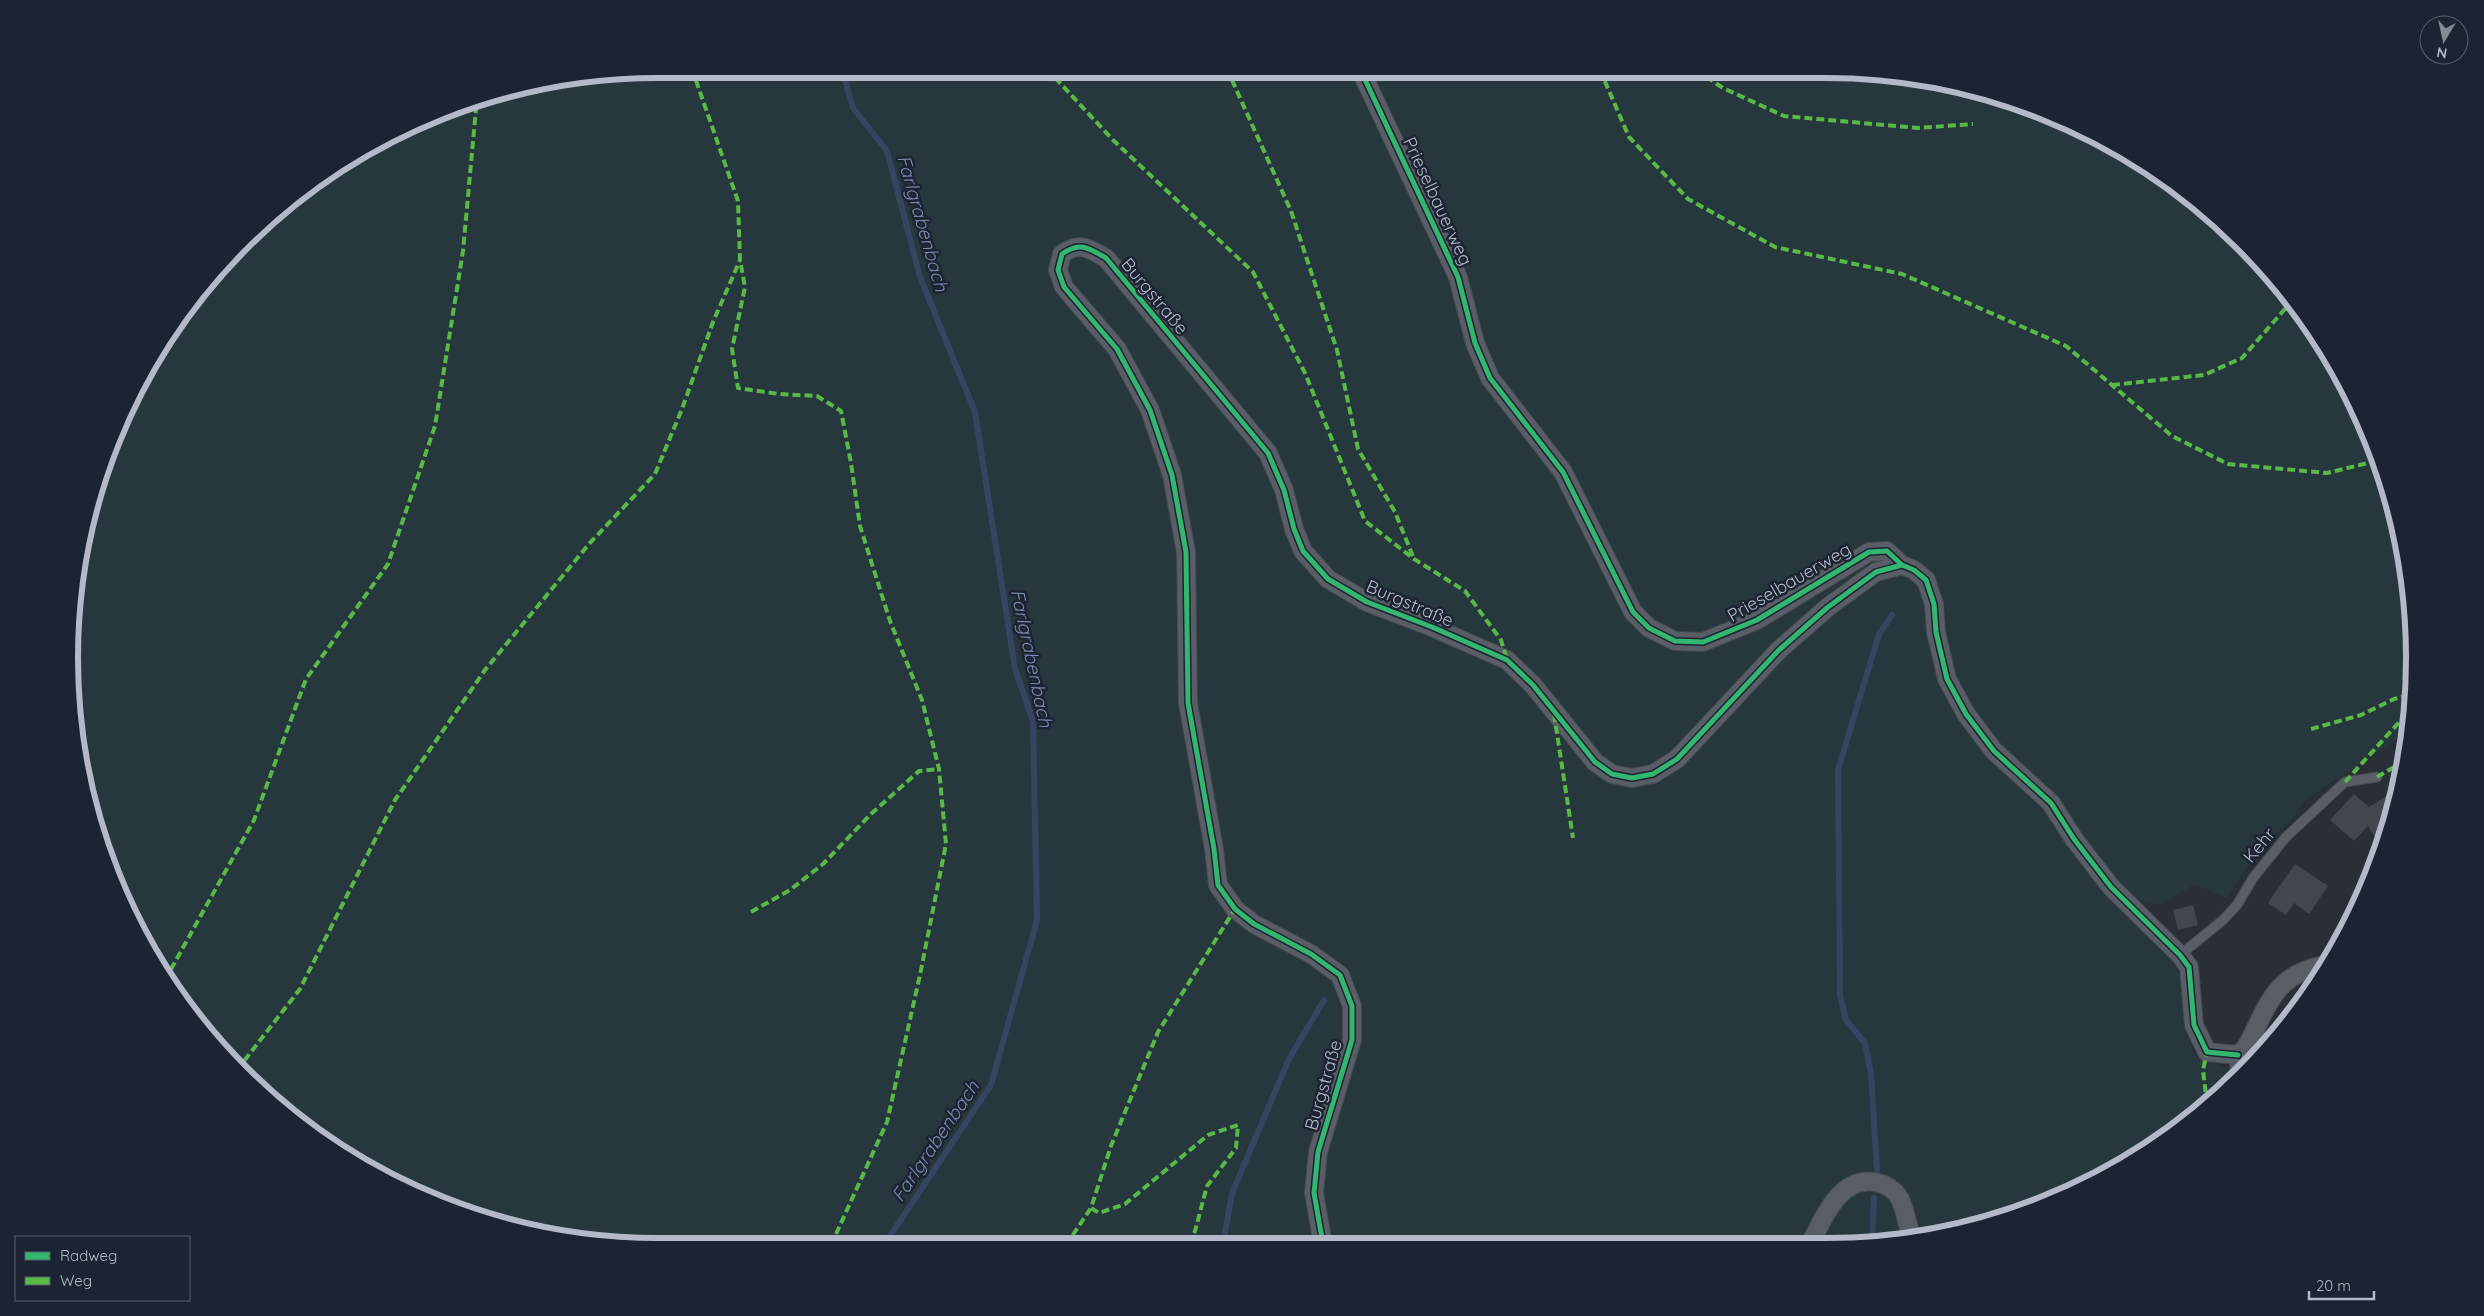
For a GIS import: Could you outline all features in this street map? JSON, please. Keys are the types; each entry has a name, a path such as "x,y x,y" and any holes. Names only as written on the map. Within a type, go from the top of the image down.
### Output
{"street":[{"name":"Prieselbauerweg","path":"1363,77 1458,278 1475,343 1490,378 1563,472 1633,612 1649,628 1676,641 1703,642 1757,620 1869,552 1887,551 1902,565 1914,570 1926,580 1934,604 1936,632 1947,678 1966,714 1994,750 2051,803 2074,838 2111,887 2180,955"},
{"name":"Burgstraße","path":"1322,1238 1314,1194 1318,1152 1352,1040 1352,1006 1340,976 1311,954 1254,924 1235,909 1218,885 1214,849 1188,703 1186,552 1172,475 1150,410 1117,350 1064,287 1058,270 1062,254 1072,246 1086,247 1106,258 1268,453 1284,490 1294,529 1303,551 1328,579 1367,602 1432,627 1507,660 1533,685 1595,762 1612,774 1632,778 1653,774 1677,759 1779,650 1828,607 1876,572 1902,565"},
{"path":"2180,955 2189,967 2194,1025 2207,1052 2238,1055 2245,1049 2266,1007 2284,982 2306,968 2318,966"},
{"path":"2238,1055 2239,1065"},
{"path":"1813,1238 1825,1215 1842,1192 1854,1183 1870,1181 1891,1189 1899,1199 1910,1233"}],"lane":[{"name":"Kehr","path":"2180,955 2237,906 2253,878 2286,837 2345,782 2376,777"}],"shaded area":[{"path":"658,77 1826,77 1902,82 1976,97 2013,108 2083,137 2149,175 2209,222 2236,248 2262,275 2309,335 2347,401 2376,471 2387,508 2402,582 2405,620 2407,658 2402,736 2306,800 2294,816 2260,849 2226,898 2195,884 2161,905 2139,902 2115,878 2057,798 2013,759 1974,714 1953,677 1936,586 1867,546 1835,562 1781,597 1703,636 1679,633 1652,623 1651,641 1673,650 1698,649 1743,637 1855,569 1873,562 1884,562 1913,580 1925,598 1931,647 1943,687 1964,728 2002,772 2051,818 2073,855 2108,898 2166,951 2182,979 2193,1055 2233,1071 2209,1094 2149,1141 2083,1179 2013,1208 1976,1219 1902,1234 1826,1238 658,1238 582,1234 508,1219 471,1208 401,1179 335,1141 305,1119 275,1094 222,1041 175,981 155,948 137,915 108,845 97,808 82,734 78,658 79,620 82,582 97,508 108,471 122,436 137,401 155,368 175,335 197,305 248,248 305,197 335,175 368,155 401,137 436,122 471,108 508,97 582,82"}],"building":[{"path":"2354,794 2369,807 2390,794 2377,841 2368,826 2354,841 2330,820"},
{"path":"2295,864 2328,886 2309,914 2294,903 2286,915 2268,903"},
{"path":"2193,905 2198,925 2178,930 2173,910"}],"waterway":[{"name":"Farlgrabenbach","path":"844,77 853,108 887,151 920,277 975,412 1015,669 1033,721 1037,920 991,1085 889,1238"},
{"path":"1877,1170 1871,1074 1865,1043 1846,1020 1840,995 1838,770 1879,634 1892,615"},
{"path":"1224,1238 1232,1193 1289,1059 1324,1000"},
{"path":"1872,1236 1874,1198"}],"marked path":[{"path":"695,77 738,201 740,260 745,287 732,349 738,388 779,394 817,396 841,411 860,526 890,621 922,700 939,769 946,844 920,975 887,1122 834,1238"},
{"path":"1054,77 1113,140 1253,272 1305,373 1365,521 1414,559 1465,591 1501,640 1507,660"},
{"path":"1231,77 1291,211 1337,350 1358,449 1395,512 1414,559"},
{"path":"1603,77 1629,137 1688,199 1775,247 1902,274 2066,346 2172,436 2228,464 2327,473 2372,462"},
{"path":"1706,77 1723,88 1784,116 1918,128 1973,124"},
{"path":"169,972 254,820 306,679 388,564 435,426 463,251 476,106"},
{"path":"243,1063 300,989 395,800 485,670 589,544 655,474 682,409 713,322 740,260"},
{"path":"2112,385 2204,375 2242,358 2288,306"},
{"path":"2311,729 2361,715 2394,699 2405,696"},
{"path":"1554,714 1573,838"},
{"path":"2345,782 2403,718"},
{"path":"2377,777 2396,766"},
{"path":"751,912 790,890 823,864 871,814 919,771 939,769"},
{"path":"1192,1238 1207,1186 1236,1148 1238,1125 1208,1135 1125,1204 1099,1213 1091,1208 1111,1146 1158,1032 1235,909"},
{"path":"2206,1096 2203,1070 2207,1052"},
{"path":"1071,1238 1091,1208"}],"cycle path":[{"path":"1364,77 1458,277 1475,343 1490,378 1563,472 1633,612 1649,628 1675,641 1703,642 1757,620 1869,552 1887,551 1902,565 1914,570 1926,580 1934,604 1936,632 1947,679 1966,714 1994,751 2051,803 2074,839 2111,887 2180,955 2189,967 2194,1025 2207,1052 2238,1055"},
{"path":"1322,1238 1314,1193 1318,1152 1352,1040 1352,1006 1340,975 1311,954 1254,924 1235,909 1218,885 1214,849 1188,703 1186,552 1172,475 1150,410 1117,349 1064,287 1058,270 1062,254 1074,248 1084,247 1106,258 1268,453 1284,490 1294,529 1303,551 1328,579 1367,602 1432,627 1507,660 1533,685 1595,762 1612,774 1632,778 1653,774 1677,759 1779,650 1828,607 1876,572 1902,565"}]}
